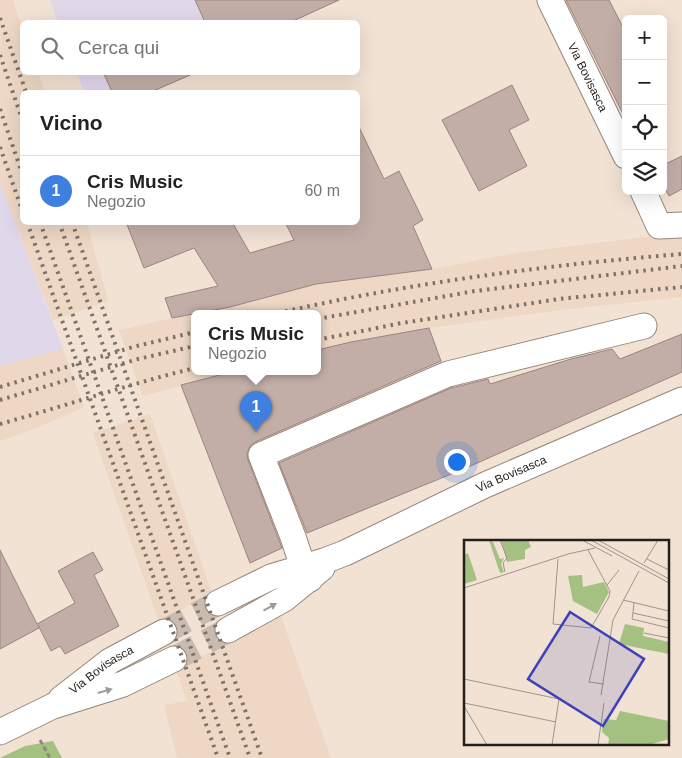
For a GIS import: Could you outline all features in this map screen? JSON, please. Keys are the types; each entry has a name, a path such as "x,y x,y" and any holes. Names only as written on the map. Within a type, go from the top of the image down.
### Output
{"street":[{"name":"Via Bovisasca","path":"550,0 623,150"},
{"path":"645,195 659,226 682,225"},
{"path":"306,573 261,455 448,374 644,326"},
{"name":"Via Bovisasca","path":"218,603 271,577 306,573 326,565 345,553 485,485 682,400"},
{"name":"Via Bovisasca","path":"228,630 284,599 306,573"},
{"name":"Via Bovisasca","path":"42,711 110,661 164,632"},
{"name":"Via Bovisasca","path":"0,732 65,702 123,684 174,659"}],"path":[{"path":"40,740 50,758"}],"shaded area":[{"path":"0,0 13,0 20,21 20,75 39,75 44,90 20,90 20,225 88,225 108,301 53,320 0,183"},
{"path":"50,0 339,0 295,20 57,20"},
{"path":"78,75 188,75 156,90 83,90"},
{"path":"0,183 63,349 0,366"},
{"path":"682,235 682,297 569,309 429,328 321,349 321,310 207,310 316,283 432,269 522,252 646,237"},
{"path":"191,314 191,375 220,375 143,396 119,330"},
{"path":"63,349 84,407 37,428 0,441 0,366"},
{"path":"150,414 212,593 159,622 93,433"},
{"path":"281,616 331,758 177,758 164,705 187,701 176,670"}],"green space":[{"path":"53,741 62,758 0,758 25,746"}],"building":[{"path":"195,0 339,0 295,20 204,20"},
{"path":"566,0 609,0 622,25 622,112"},
{"path":"104,75 190,75 156,90 111,90"},
{"path":"512,85 529,120 509,130 527,166 479,191 442,120"},
{"path":"360,129 384,179 399,171 423,220 413,226 432,269 316,284 230,307 214,310 191,310 191,314 172,318 165,298 218,286 194,248 144,268 127,225 234,225 250,253 294,240 286,225 360,225"},
{"path":"682,156 682,189 669,196 667,192 667,163"},
{"path":"429,328 441,361 255,442 250,446 247,453 248,460 282,548 250,563 181,385 220,375 321,375 321,349"},
{"path":"682,334 682,372 466,468 307,533 279,463 451,388 488,379 490,384 571,359 612,349 620,359"},
{"path":"0,550 37,624 75,603 58,571 93,552 103,570 94,575 119,626 65,654 60,646 51,651 38,625 39,628 0,649"}],"tunnel":[{"path":"164,632 218,603"},
{"path":"174,659 228,630"}],"railway":[{"path":"0,18 20,75"},
{"path":"0,55 20,113"},
{"path":"20,75 25,90"},
{"path":"0,109 20,167"},
{"path":"0,147 20,204"},
{"path":"28,225 218,758"},
{"path":"41,225 230,758"},
{"path":"60,225 250,758"},
{"path":"73,225 262,758"},
{"path":"292,310 478,276 682,254"},
{"path":"321,318 475,291 682,266"},
{"path":"321,339 402,323 559,299 682,287"},
{"path":"0,387 133,347 191,333"},
{"path":"0,400 138,359 191,347"},
{"path":"0,424 191,369"}],"place":[{"name":"Cris Music","path":"256,432"}]}
